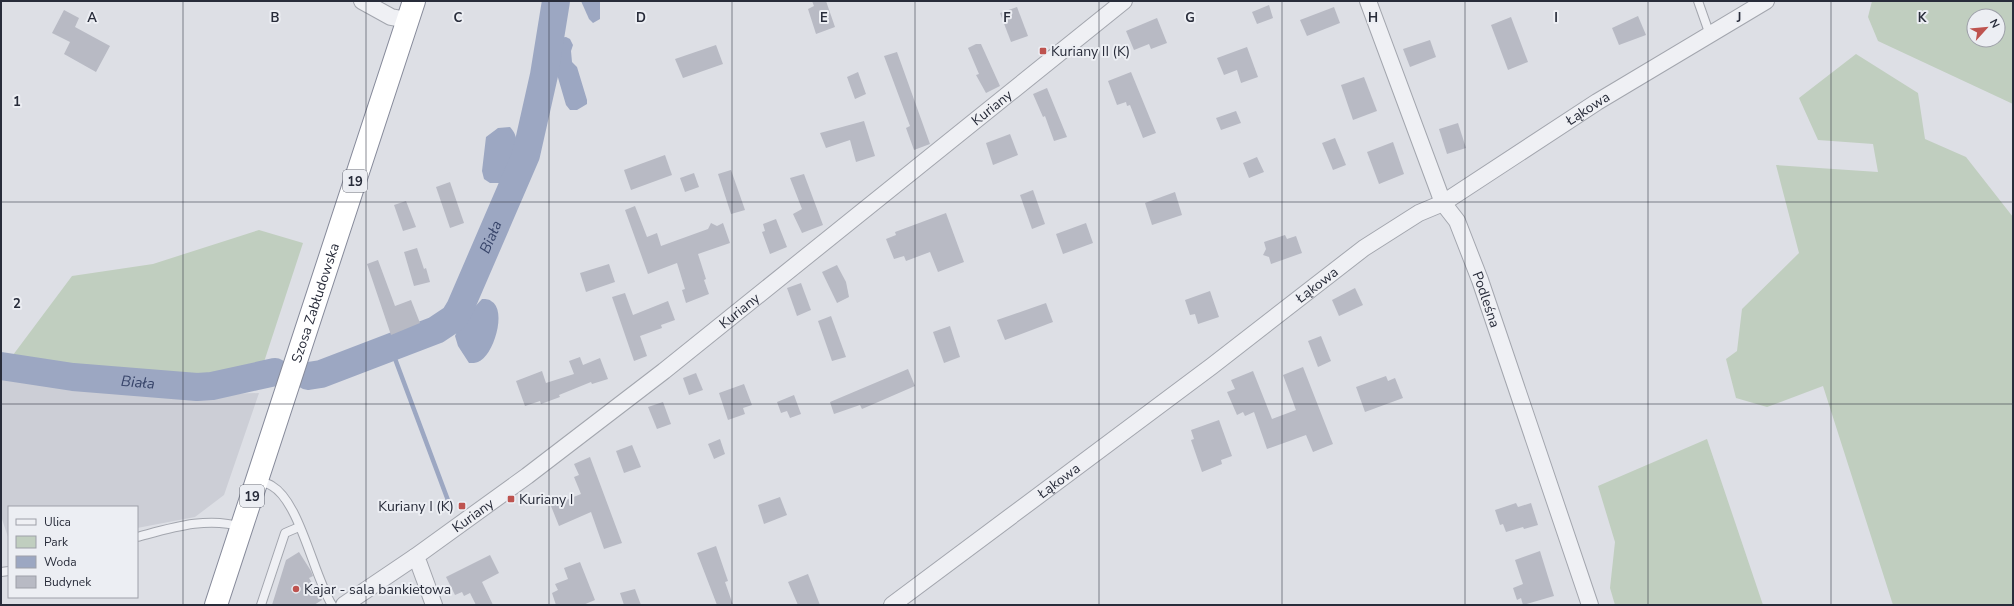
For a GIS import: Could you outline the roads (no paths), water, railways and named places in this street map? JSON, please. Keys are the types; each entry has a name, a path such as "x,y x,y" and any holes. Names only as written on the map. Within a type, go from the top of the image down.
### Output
{"highway":[{"name":"Szosa Zabłudowska","path":"216,605 410,10"}],"street":[{"path":"362,1 391,17 410,10"},
{"name":"Kuriany","path":"344,605 527,476 664,371 1124,1"},
{"name":"Podleśna","path":"1368,1 1442,203 1457,221 1480,280 1590,605"},
{"name":"Łąkowa","path":"892,605 1212,366 1364,248 1419,213 1442,203 1597,102 1766,1"},
{"path":"414,557 419,564 434,605"}],"lane":[{"path":"1698,1 1710,35"},
{"path":"257,481 272,486 282,495 309,548 327,597 332,605"},
{"path":"138,537 189,524 230,523 242,527"},
{"path":"261,605 285,533 299,527"}],"water":[{"path":"581,1 600,1 600,19 593,23 589,19"},
{"path":"566,37 570,39 573,45 571,51 572,62 577,67 587,100 587,104 577,110 570,110 566,105 554,64 558,38"},
{"path":"510,127 515,134 516,140 516,147 512,162 501,183 490,183 484,179 482,171 486,137 498,128"},
{"path":"482,299 490,300 496,306 498,323 496,333 489,352 484,358 477,362 469,363 458,346 455,336 461,322"}],"waterway":[{"name":"Biała","path":"308,376 321,374 436,330 454,318 460,308 526,155 544,75 556,1"},
{"path":"391,348 449,503"},
{"name":"Biała","path":"1,366 73,377 197,387 212,386 275,372"}],"place":[{"name":"Kuriany II (K)","path":"1043,51"},
{"name":"Kuriany I","path":"511,499"},
{"name":"Kuriany I (K)","path":"462,506"},
{"name":"Kajar - sala bankietowa","path":"296,589"}]}
